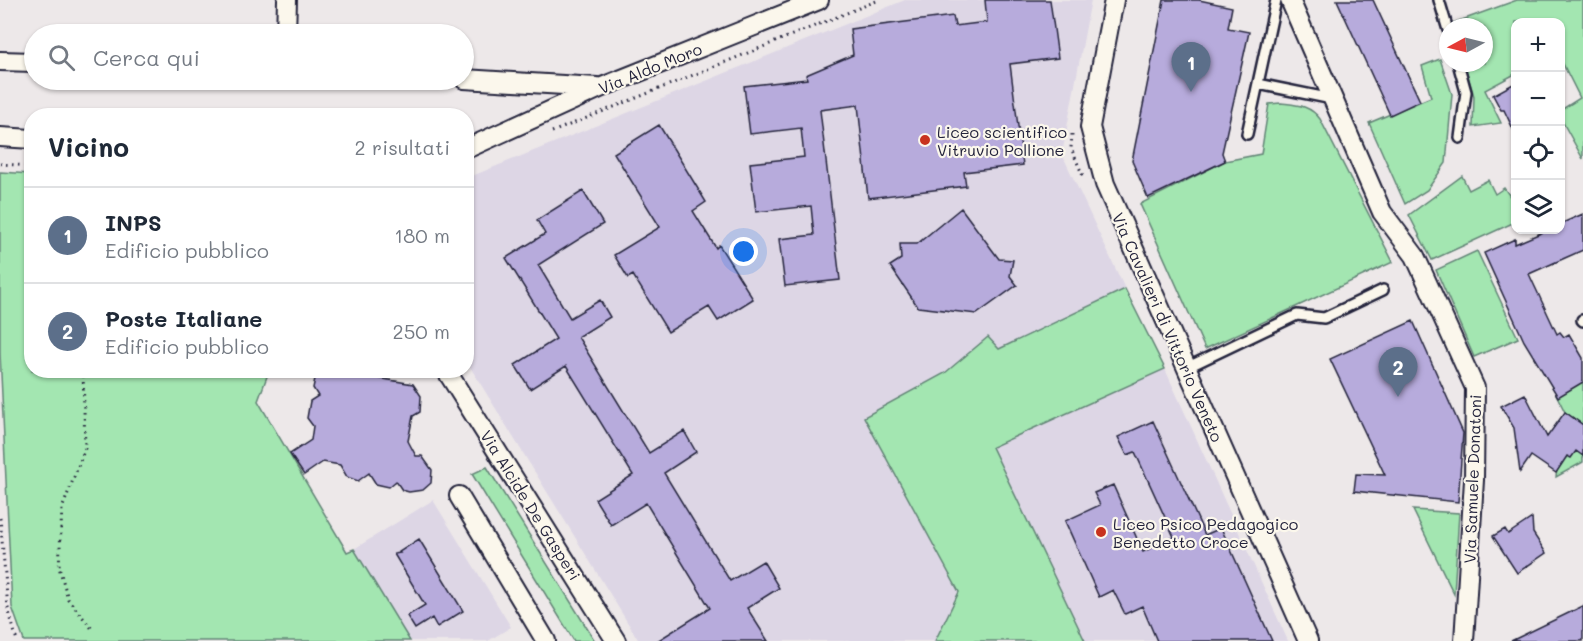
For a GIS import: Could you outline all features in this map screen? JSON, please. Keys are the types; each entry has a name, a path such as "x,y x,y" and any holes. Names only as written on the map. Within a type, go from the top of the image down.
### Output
{"street":[{"path":"286,24 287,0"},
{"name":"Via Aldo Moro","path":"474,143 602,87 819,0"},
{"name":"Via Cavalieri di Vittorio Veneto","path":"1114,0 1090,127 1104,184 1308,641"},
{"name":"Via Samuele Donatoni","path":"1290,0 1382,212 1415,256 1475,388 1473,491 1464,641"},
{"path":"0,61 24,62"},
{"path":"474,80 602,87"},
{"path":"0,137 24,138"},
{"name":"Via Alcide De Gasperi","path":"451,378 616,641"},
{"path":"459,496 546,641"}],"lane":[{"path":"1247,134 1276,0"},
{"path":"1439,0 1444,18"},
{"path":"1460,72 1466,92 1460,138"},
{"path":"1258,84 1333,99"},
{"path":"1186,368 1297,315 1324,318 1383,290"}],"path":[{"path":"551,132 879,0"},
{"path":"0,164 24,166"},
{"path":"83,378 85,448 62,509 58,567 68,599 93,630"},
{"path":"0,518 8,608 17,641"}],"shaded area":[{"path":"905,0 1091,0 1062,154 1125,289 999,349 988,337 945,373 864,417 959,592 935,641 639,641 474,373 474,175"},
{"path":"1165,369 1288,641 1085,641 992,446"},
{"path":"433,500 511,627 488,641 410,641 354,549"}],"green space":[{"path":"1517,0 1583,0 1583,159 1565,126 1565,107 1580,98 1565,68 1565,18 1511,18 1511,76 1485,90 1501,123 1473,127 1474,96 1467,72 1493,72 1493,18 1468,18"},
{"path":"1439,59 1439,72 1444,72 1452,94 1446,163 1427,190 1405,204 1369,123 1431,97 1422,66"},
{"path":"1281,103 1307,108 1320,119 1393,262 1205,349 1140,204 1225,161 1261,154 1269,104"},
{"path":"0,172 24,174 24,378 266,378 258,401 347,552 354,549 410,641 24,641 12,607 0,353"},
{"path":"1462,176 1469,190 1488,180 1495,194 1504,188 1511,198 1511,224 1432,260 1409,215"},
{"path":"1477,251 1518,338 1474,357 1436,270"},
{"path":"1125,289 1165,369 992,447 1085,641 935,641 959,592 864,417 945,373 988,337 999,349"},
{"path":"1583,382 1583,425 1565,412 1556,394 1572,384"},
{"path":"1583,450 1583,462 1556,477 1558,467 1565,459"},
{"path":"487,467 595,641 574,641 472,474"},
{"path":"1413,510 1459,513 1454,594"}],"building":[{"name":"Liceo scientifico Vitruvio Pollione","path":"985,0 1050,0 1058,58 1010,64 1023,165 964,172 966,186 868,198 858,105 820,110 840,280 785,286 779,239 814,235 811,206 756,212 750,163 804,157 801,128 750,134 744,86 807,79 806,75 853,55 850,29 953,16 955,26 987,22"},
{"path":"1164,0 1199,0 1232,7 1228,28 1249,32 1222,153 1225,161 1148,198 1132,161"},
{"path":"1337,0 1373,0 1420,101 1390,115"},
{"path":"1511,85 1511,125 1504,110 1501,110 1493,95"},
{"path":"659,125 706,202 693,211 716,248 719,245 753,299 718,321 709,307 668,332 633,275 628,278 614,255 660,227 614,153"},
{"path":"583,191 603,224 538,265 570,318 600,300 610,317 578,337 649,453 684,431 696,452 664,473 730,581 763,561 779,588 747,608 768,641 657,641 710,608 646,503 611,525 595,499 633,475 566,366 530,389 515,365 556,339 506,258 545,234 537,220"},
{"path":"961,208 999,259 1013,260 1010,276 1017,285 977,314 918,307 890,266 901,259 900,244 917,244"},
{"path":"1583,214 1583,250 1529,274 1557,334 1560,332 1564,337 1569,334 1583,358 1583,382 1558,397 1524,341 1484,253 1515,239 1515,244 1539,234 1565,234 1565,222"},
{"path":"1413,321 1463,433 1458,502 1354,491 1356,474 1385,475 1330,359"},
{"path":"315,378 378,378 413,384 421,396 420,412 413,416 408,441 416,456 422,456 432,470 431,483 423,490 409,492 402,490 396,481 389,487 376,484 369,473 358,481 347,477 340,465 323,462 304,475 290,454 311,440 313,426 307,418 310,401 318,396 313,388"},
{"path":"1525,394 1547,437 1565,412 1583,425 1583,456 1576,451 1571,458 1567,456 1556,473 1531,456 1520,472 1514,428 1501,406"},
{"name":"Liceo Psico Pedagogico Benedetto Croce","path":"1153,421 1205,535 1221,528 1272,641 1157,641 1142,606 1125,614 1113,590 1099,597 1065,521 1100,505 1094,493 1113,485 1143,552 1174,537 1135,452 1127,455 1118,437"},
{"path":"1532,518 1533,533 1546,553 1517,573 1493,536 1505,529 1508,534"},
{"path":"419,539 463,611 437,627 432,618 415,629 407,616 425,605 394,554 400,553"},
{"path":"1583,606 1583,641 1511,641"}],"place":[{"name":"INPS","path":"1191,92"},
{"name":"Liceo scientifico Vitruvio Pollione","path":"925,140"},
{"name":"Poste Italiane","path":"1398,397"},
{"name":"Liceo Psico Pedagogico Benedetto Croce","path":"1101,532"}]}
